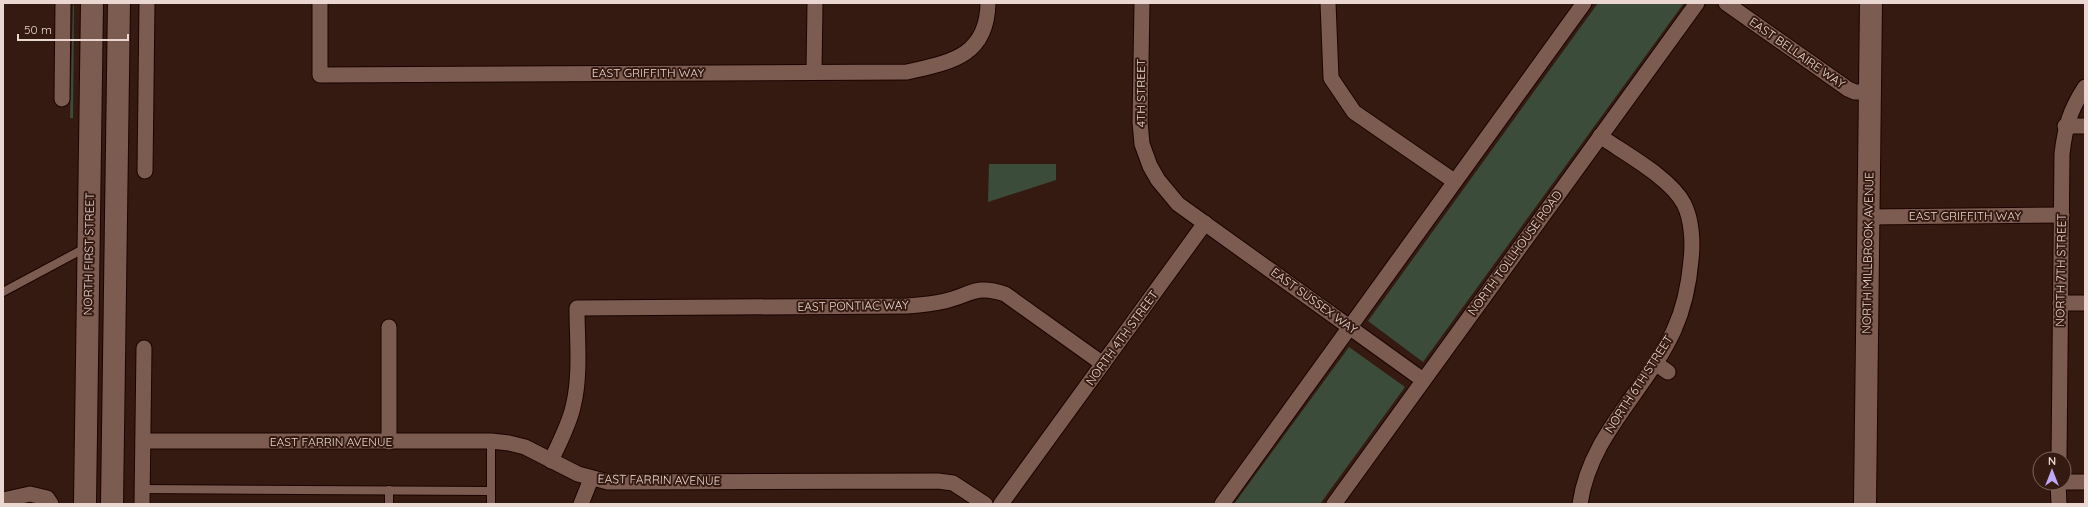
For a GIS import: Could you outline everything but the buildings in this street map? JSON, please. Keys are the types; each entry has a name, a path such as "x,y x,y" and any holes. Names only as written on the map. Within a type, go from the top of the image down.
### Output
{"main road":[{"name":"NORTH FIRST STREET","path":"86,504 92,3"},
{"path":"112,504 119,3"},
{"name":"NORTH MILLBROOK AVENUE","path":"1865,504 1872,3"}],"street":[{"path":"62,99 63,3"},
{"path":"146,171 147,3"},
{"name":"EAST GRIFFITH WAY","path":"320,3 320,75 906,72 944,64 971,50 983,31 988,3"},
{"path":"814,72 815,3"},
{"name":"4TH STREET","path":"1142,3 1140,122 1142,144 1150,166 1158,180 1178,204 1205,223"},
{"path":"1328,3 1331,78 1354,112 1454,181"},
{"path":"1222,504 1351,328 1454,181 1584,3"},
{"name":"NORTH TOLLHOUSE ROAD","path":"1334,504 1697,3"},
{"name":"EAST BELLAIRE WAY","path":"1726,3 1848,89 1855,92 1870,92"},
{"name":"NORTH 7TH STREET","path":"2059,451 2062,154 2065,126 2076,100 2085,87"},
{"path":"2065,126 2085,126"},
{"name":"NORTH 6TH STREET","path":"1580,504 1592,463 1606,433 1655,363 1674,330 1684,304 1692,253 1691,229 1684,204 1667,182 1600,136"},
{"name":"EAST GRIFFITH WAY","path":"1868,217 2062,215"},
{"name":"EAST SUSSEX WAY","path":"1205,223 1423,380"},
{"name":"NORTH 4TH STREET","path":"1001,504 1205,223"},
{"name":"EAST PONTIAC WAY","path":"551,461 566,429 574,407 577,380 577,308 907,306 946,301 978,289 992,290 1005,294 1103,364"},
{"path":"2060,303 2085,303"},
{"path":"388,442 389,327"},
{"path":"142,504 144,348"},
{"path":"1655,363 1668,372"},
{"name":"EAST FARRIN AVENUE","path":"142,441 491,441 525,447 578,474 591,479 608,482 938,481 952,483 985,504"},
{"path":"581,504 591,479"},
{"path":"2072,482 2085,482"},
{"path":"2058,491 2059,504"},
{"path":"3,500 30,494 49,501"}],"lane":[{"path":"3,292 89,246"},
{"path":"491,441 491,504"},
{"path":"142,489 491,491"},
{"path":"388,490 389,504"}],"green space":[{"path":"73,3 73,118 70,118"},
{"path":"1598,3 1684,3 1423,362 1368,321"},
{"path":"989,164 1056,164 1056,180 988,202"},
{"path":"1349,347 1405,387 1320,504 1234,504"}]}
